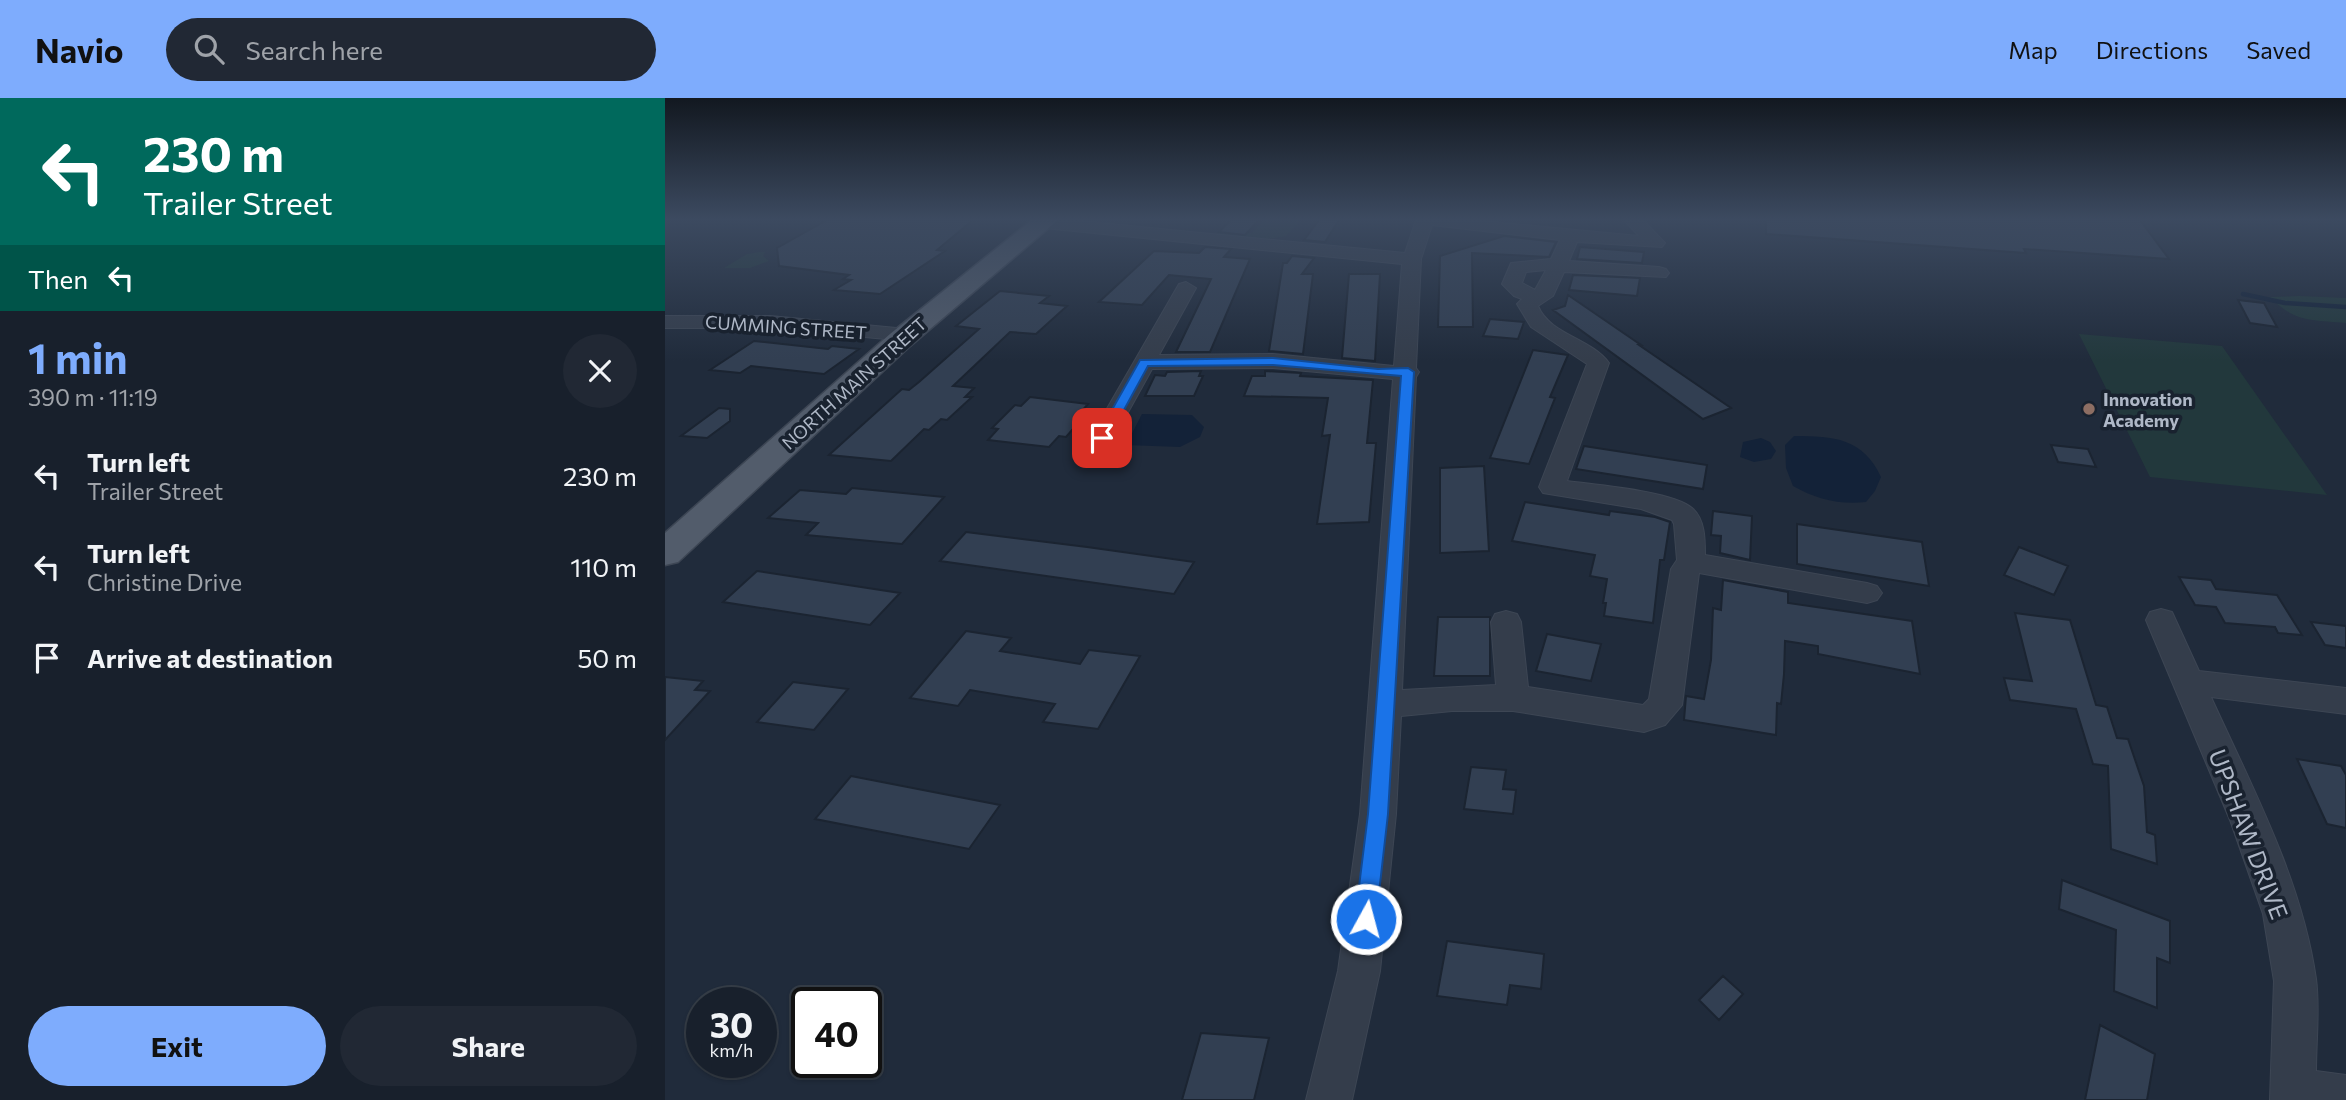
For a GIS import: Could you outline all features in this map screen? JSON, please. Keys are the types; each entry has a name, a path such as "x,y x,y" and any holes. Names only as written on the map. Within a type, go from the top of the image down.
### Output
{"main road":[{"name":"NORTH MAIN STREET","path":"665,552 987,267"}],"street":[{"path":"1329,1100 1359,971 1378,814 1408,372 1412,267"},
{"path":"1519,267 1512,284 1521,292 1537,297"},
{"path":"1386,705 1452,698 1513,698 1644,719 1653,716 1665,705 1685,569 1691,562 1689,527 1682,514 1665,505 1552,487 1598,363 1589,354 1532,317 1527,304 1546,292 1557,267"},
{"path":"1578,267 1659,274"},
{"path":"1102,438 1187,288"},
{"name":"CUMMING STREET","path":"665,322 770,322 907,335"},
{"path":"1144,362 1251,360 1378,373 1408,372"},
{"path":"1691,562 1867,593"},
{"name":"UPSHAW DRIVE","path":"2161,620 2248,820 2283,914 2295,981 2293,1095"},
{"path":"1506,622 1513,698"},
{"path":"2189,682 2346,701"},
{"path":"2293,1095 2346,1098"}],"green space":[{"path":"726,267 753,267 750,268 724,268"},
{"path":"2270,297 2346,298 2346,323 2296,316"},
{"path":"2079,334 2222,346 2327,495 2150,477"}],"water":[{"path":"1142,414 1192,415 1204,427 1200,437 1180,447 1126,445"},
{"path":"1794,436 1834,439 1856,447 1874,464 1881,477 1875,491 1866,502 1846,503 1819,498 1793,486 1786,468 1785,445"},
{"path":"1761,438 1770,442 1776,451 1771,459 1754,462 1740,457 1743,442"}],"building":[{"path":"785,267 921,267 880,294 834,290 851,280 843,279 849,275"},
{"path":"1137,267 1247,267 1210,352 1176,352 1211,279 1169,275 1142,305 1099,302"},
{"path":"1282,267 1307,267 1302,274 1313,274 1303,354 1269,351"},
{"path":"1440,267 1472,267 1473,327 1438,327"},
{"path":"1349,274 1380,274 1375,361 1342,358"},
{"path":"1573,275 1640,278 1637,296 1569,290"},
{"path":"1000,291 1049,296 1040,303 1067,306 1036,334 1010,332 953,386 974,388 965,397 972,397 947,420 941,419 929,430 924,429 891,461 829,455 902,389 909,390 979,329 956,326"},
{"path":"1568,295 1731,408 1703,419 1553,310 1565,306"},
{"path":"2238,300 2264,303 2277,327 2250,323"},
{"path":"1490,319 1524,322 1518,339 1483,336"},
{"path":"754,341 828,349 832,346 859,349 824,374 751,366 740,373 710,370"},
{"path":"1533,350 1568,355 1550,397 1555,398 1529,464 1490,458"},
{"path":"1201,371 1199,376 1203,376 1194,396 1145,396 1155,375"},
{"path":"1265,371 1373,380 1367,443 1376,443 1369,522 1317,524 1330,435 1322,436 1328,398 1244,396 1252,376 1265,376"},
{"path":"1030,397 1088,404 1080,413 1087,413 1066,437 1059,436 1049,447 988,440 998,429 992,428 1015,405 1021,406"},
{"path":"719,408 730,409 730,421 707,438 681,436"},
{"path":"2051,445 2088,449 2096,467 2058,462"},
{"path":"1584,446 1707,465 1703,489 1576,469"},
{"path":"1484,466 1489,551 1440,553 1440,468"},
{"path":"852,488 944,497 902,544 806,535 818,523 768,518 800,490 846,494"},
{"path":"1525,502 1609,515 1610,511 1655,517 1670,522 1664,560 1660,560 1653,623 1604,616 1607,579 1590,576 1595,555 1512,541"},
{"path":"1713,511 1752,516 1750,560 1720,553 1721,536 1711,535"},
{"path":"1797,524 1922,542 1929,586 1797,564"},
{"path":"966,532 1194,562 1174,594 940,561"},
{"path":"2019,547 2068,566 2054,595 2004,575"},
{"path":"757,571 900,593 870,625 723,602"},
{"path":"2179,577 2211,580 2216,589 2277,595 2302,635 2278,633 2275,627 2225,623 2216,607 2195,605"},
{"path":"1723,580 1788,592 1788,603 1912,621 1920,674 1818,654 1818,646 1785,641 1784,674 1781,704 1777,703 1776,735 1684,720 1686,696 1704,699 1711,660 1713,608 1721,610"},
{"path":"2015,613 2070,620 2096,705 2107,707 2117,738 2128,739 2144,786 2147,832 2155,835 2157,864 2111,849 2108,766 2093,764 2076,709 2010,700 2004,678 2032,681"},
{"path":"1438,617 1490,617 1490,676 1434,676"},
{"path":"2311,622 2346,626 2346,648 2325,645"},
{"path":"966,631 1011,638 1000,651 1080,664 1089,650 1140,656 1098,729 1043,722 1055,704 970,690 958,706 910,698"},
{"path":"1547,634 1601,644 1591,681 1536,671"},
{"path":"665,677 703,681 695,690 710,691 665,740"},
{"path":"793,682 848,689 814,730 757,722"},
{"path":"2297,759 2341,766 2346,775 2346,828 2327,824"},
{"path":"1471,767 1506,770 1503,789 1516,790 1513,814 1464,809"},
{"path":"851,776 1000,805 969,849 815,819"},
{"path":"2062,880 2170,921 2170,963 2157,958 2157,1008 2114,991 2116,930 2059,909"},
{"path":"1447,941 1544,954 1541,989 1510,985 1507,1005 1437,996"},
{"path":"1723,976 1743,994 1719,1020 1699,1000"},
{"path":"2100,1025 2155,1054 2147,1100 2085,1100"},
{"path":"1201,1033 1269,1038 1254,1100 1182,1100"}],"waterway":[{"path":"2243,294 2285,303 2346,307"}],"place":[{"name":"Innovation Academy","path":"2089,409"}],"route":[{"path":"1102,438 1144,362 1273,361 1378,373 1408,372 1378,814 1366,919"}]}
